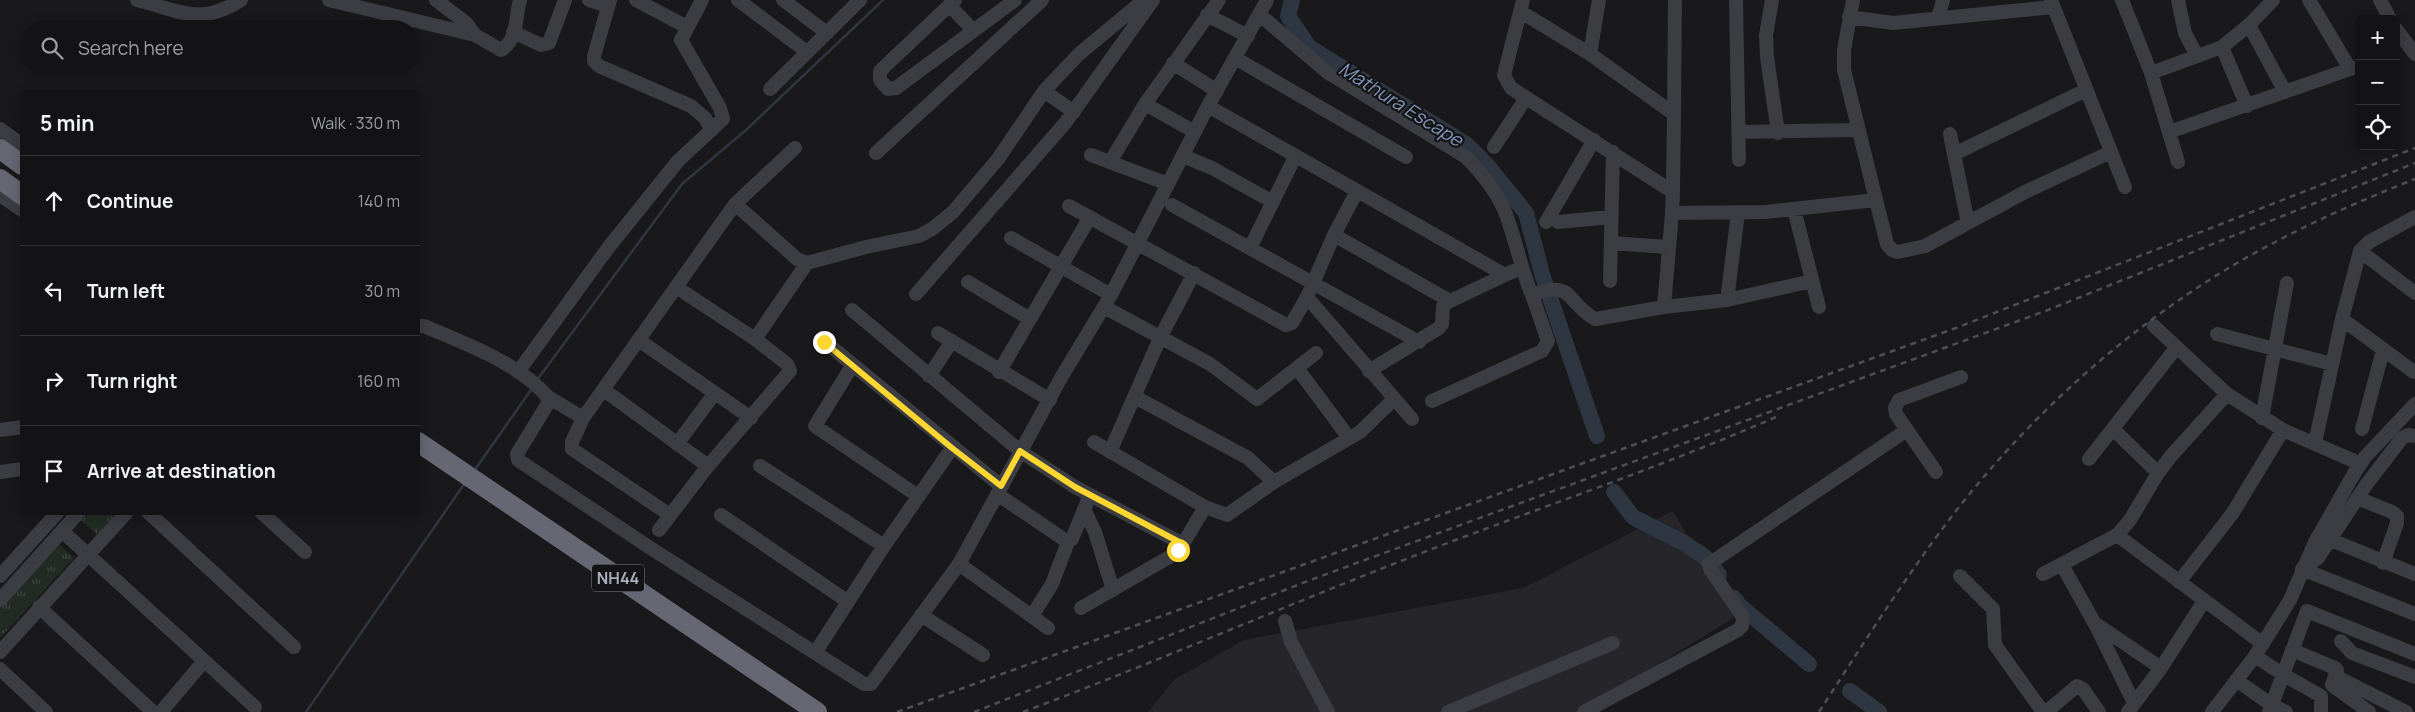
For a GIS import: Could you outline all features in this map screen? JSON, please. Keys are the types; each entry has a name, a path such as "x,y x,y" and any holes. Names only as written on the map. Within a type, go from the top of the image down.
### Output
{"highway":[{"path":"0,150 20,164"},
{"path":"0,179 20,194"},
{"name":"NH44","path":"420,448 795,712"},
{"name":"NH44","path":"420,448 817,712"}],"street":[{"path":"137,0 204,16 215,14 238,1"},
{"path":"329,0 412,20"},
{"path":"436,0 466,23 474,35"},
{"path":"420,22 474,35 501,50 506,47 519,18 520,0"},
{"path":"513,32 541,45 549,43 565,0"},
{"path":"589,0 609,3 594,61 599,66 691,106 704,118 712,130"},
{"path":"636,0 687,27"},
{"path":"518,372 608,248 678,161 723,119 722,113 681,40 702,0"},
{"path":"738,0 807,52"},
{"path":"783,0 827,33"},
{"path":"770,89 860,0"},
{"path":"973,30 952,3 880,71 880,80 888,89 896,88 1015,0"},
{"path":"876,152 1042,0"},
{"path":"735,204 797,259 806,263 866,247 919,236 932,229 953,212 998,159 1044,91 1079,54 1144,0"},
{"path":"916,294 1074,112 1153,0"},
{"path":"1110,162 1145,104 1219,0"},
{"path":"540,390 547,405 517,454 518,460 867,685 873,681 958,564 1020,451 1107,301 1208,106 1267,0"},
{"path":"1590,54 1599,0"},
{"path":"1664,308 1673,192 1675,0"},
{"path":"1736,0 1739,160"},
{"path":"1772,0 1766,35 1767,56 1778,133"},
{"path":"1853,0 1844,50 1844,70 1887,244 1892,250 1898,252 1925,246 2027,191 2111,152"},
{"path":"1938,18 1943,0"},
{"path":"2122,0 2151,73 2178,162"},
{"path":"2178,0 2185,33 2197,56"},
{"path":"2151,73 2222,47 2249,25 2273,0"},
{"path":"2170,132 2354,67 2309,0"},
{"path":"2380,0 2388,15"},
{"path":"1849,17 1893,23 2052,3 2125,187"},
{"path":"1673,192 1511,88 1504,75 1522,6 1674,114"},
{"path":"1207,15 1248,36"},
{"path":"1260,15 1327,72 1466,158 1492,186 1503,207 1521,268 1535,294 1548,341 1542,351 1432,402"},
{"path":"2249,25 2285,92"},
{"path":"2400,34 2412,51"},
{"path":"2222,47 2247,106"},
{"path":"1235,58 1406,157"},
{"path":"1173,63 1217,91"},
{"path":"1954,154 2086,90"},
{"path":"1044,91 1074,112"},
{"path":"1494,147 1526,98"},
{"path":"1145,104 1195,132"},
{"path":"1208,106 1505,275"},
{"path":"0,129 20,144"},
{"path":"1739,132 1778,133 1858,130"},
{"path":"1950,134 1968,223"},
{"path":"1594,140 1552,222 1611,217"},
{"path":"670,514 572,449 572,442 583,418 640,341 676,286 735,204 795,148"},
{"path":"1610,281 1613,152"},
{"path":"1091,155 1168,184"},
{"path":"1183,156 1212,168 1273,202"},
{"path":"1250,248 1295,157"},
{"path":"1069,206 1286,325 1292,323 1307,297 1334,235 1357,191"},
{"path":"0,195 20,209"},
{"path":"1672,213 1738,213 1876,200"},
{"path":"1172,205 1419,342"},
{"path":"1794,209 1819,308"},
{"path":"1727,300 1738,213"},
{"path":"999,372 1090,217"},
{"path":"2315,443 2342,319 2360,251 2373,239 2415,217"},
{"path":"1334,235 1450,301"},
{"path":"1012,238 1060,267 1160,338 1219,370 1257,399 1316,353"},
{"path":"1611,243 1668,247"},
{"path":"2360,251 2415,293"},
{"path":"755,339 806,263"},
{"path":"1369,371 1419,342 1442,324 1443,306 1450,301 1521,268"},
{"path":"1110,452 1160,338 1194,274"},
{"path":"1535,294 1552,288 1562,290 1595,319 1727,300 1812,281"},
{"path":"968,282 1030,319"},
{"path":"2262,418 2287,282"},
{"path":"659,530 708,466 790,371 787,364 755,339 676,286"},
{"path":"1307,297 1412,419"},
{"path":"852,310 1020,451 1090,495 1183,544"},
{"path":"2342,319 2414,372"},
{"path":"420,326 472,347 518,372 540,390 583,418"},
{"path":"2154,326 2227,394 2262,418 2283,430 2352,460"},
{"path":"938,333 999,372 1050,400"},
{"path":"2217,334 2332,364"},
{"path":"640,341 751,418"},
{"path":"929,376 952,341"},
{"path":"824,342 952,448 999,490 1068,542"},
{"path":"2089,459 2176,348"},
{"path":"2362,429 2383,350"},
{"path":"852,366 815,426 918,496"},
{"path":"1297,368 1349,438"},
{"path":"1936,472 1907,430 1895,408 1899,400 1961,377"},
{"path":"604,390 708,466"},
{"path":"677,444 715,393"},
{"path":"2043,574 2117,535 2130,520 2158,473 2227,394"},
{"path":"1135,397 1248,458 1274,482"},
{"path":"1094,442 1205,507 1222,515 1231,514 1274,482 1370,424 1394,399"},
{"path":"2218,710 2290,600 2315,542 2365,458 2415,404"},
{"path":"0,430 20,427"},
{"path":"2113,429 2158,473"},
{"path":"1584,712 1742,626 1743,616 1710,569 1710,563 1907,430"},
{"path":"2179,582 2232,514 2283,430"},
{"path":"2302,569 2318,558 2357,498 2402,438 2408,435 2415,436"},
{"path":"815,653 847,601 952,448"},
{"path":"760,466 884,546"},
{"path":"0,472 20,469"},
{"path":"1032,616 1052,584 1068,542 1072,539 1090,495"},
{"path":"2357,498 2392,512 2397,516 2397,523 2383,563"},
{"path":"1081,608 1171,556 1183,544 1205,507"},
{"path":"1084,509 1095,532 1113,590"},
{"path":"0,576 54,515"},
{"path":"0,600 75,515"},
{"path":"0,652 124,515"},
{"path":"151,515 294,647"},
{"path":"264,515 305,552"},
{"path":"721,515 847,601"},
{"path":"62,531 255,707"},
{"path":"2117,535 2204,601 2284,675 2321,696 2321,712"},
{"path":"2331,540 2383,563 2415,574"},
{"path":"958,564 1048,628"},
{"path":"2062,565 2095,624 2131,708 2161,668 2204,601"},
{"path":"2302,569 2415,614"},
{"path":"1960,576 1993,609 1995,645 2044,712 2077,686 2083,689 2099,712"},
{"path":"2290,600 2307,611 2415,654"},
{"path":"39,607 153,712"},
{"path":"2270,709 2307,611"},
{"path":"921,615 983,655"},
{"path":"1285,621 1291,642 1328,712"},
{"path":"2095,624 2161,668"},
{"path":"2341,642 2352,653 2415,677"},
{"path":"1448,712 1613,643"},
{"path":"2292,650 2335,668 2333,686 2369,712"},
{"path":"161,712 204,661"},
{"path":"0,669 46,712"},
{"path":"2335,676 2406,712"},
{"path":"2236,680 2270,709 2286,712"}],"shaded area":[{"path":"1673,511 1735,617 1580,712 1148,712 1175,679 1244,640 1523,588"}],"green space":[{"path":"83,515 115,515 97,534 79,519"},
{"path":"58,543 74,558 0,638 0,606"}],"waterway":[{"path":"537,380 682,184 746,130 883,0"},
{"name":"Mathura Escape","path":"1292,0 1288,16 1309,47 1466,144 1487,165 1526,213 1542,274 1597,436"},
{"path":"474,471 533,387"},
{"path":"306,712 465,483"},
{"name":"Mathura Escape","path":"1614,492 1633,517 1684,543 1705,557 1719,575"},
{"name":"Mathura Escape","path":"1734,598 1739,605 1809,664"},
{"name":"Mathura Escape","path":"1850,691 1879,712"}],"railway":[{"path":"897,712 1956,328 2415,148"},
{"path":"974,712 1313,579 2048,310 2415,163"},
{"path":"1819,712 1906,579 1943,527 1992,467 2023,433 2089,370 2161,313 2237,263 2280,239 2324,218 2415,179"},
{"path":"1023,712 1419,554 1643,471 1776,417"}],"route":[{"path":"824,342 1001,486 1020,451 1075,487 1183,544 1178,550"}]}
